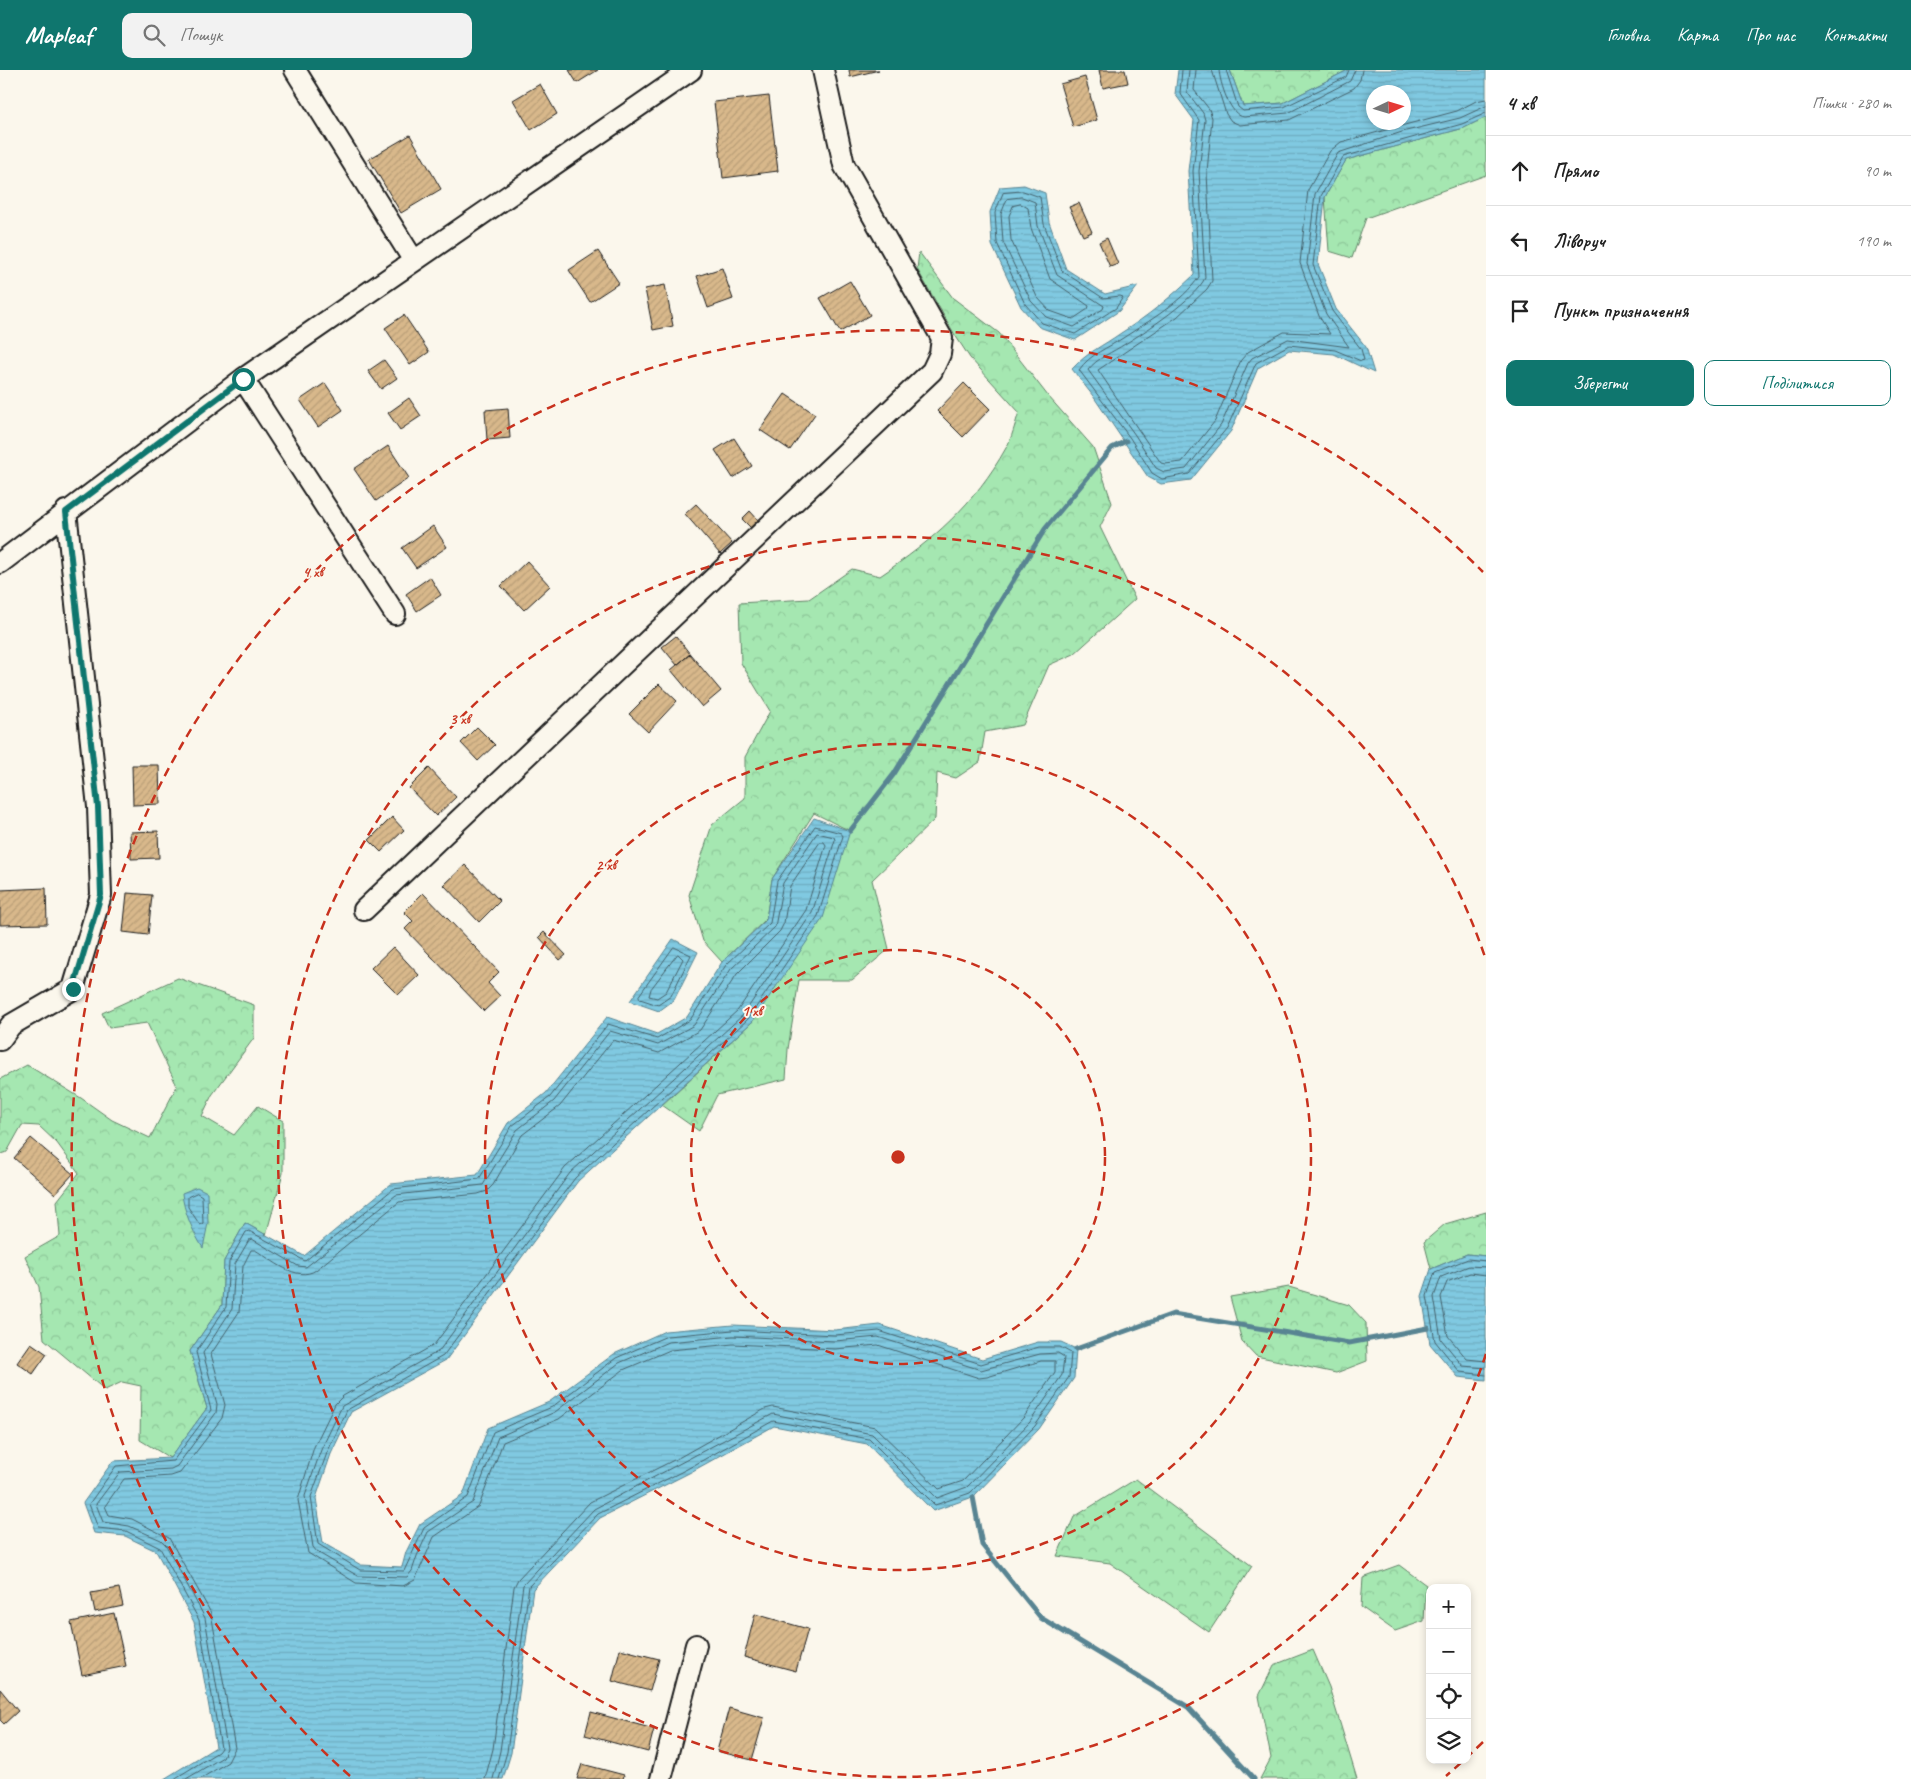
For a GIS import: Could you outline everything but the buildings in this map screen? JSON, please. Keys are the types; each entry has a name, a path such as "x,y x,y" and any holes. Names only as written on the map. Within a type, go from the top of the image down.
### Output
{"street":[{"path":"295,70 414,261"},
{"path":"0,563 243,379 691,70"},
{"path":"364,910 932,372 940,354 942,338 844,166 823,70"},
{"path":"243,379 395,614"},
{"path":"0,1040 11,1025 73,989 101,895 98,807 66,512"},
{"path":"661,1779 696,1645"}],"green space":[{"path":"1230,70 1348,70 1283,103 1243,106"},
{"path":"1486,117 1486,175 1366,218 1352,258 1329,251 1325,197 1346,160 1464,128"},
{"path":"919,252 953,298 999,333 1048,396 1093,447 1112,503 1100,527 1135,599 1074,654 1049,665 1023,725 985,732 980,762 956,778 937,773 935,819 872,880 889,949 852,980 799,980 788,1049 786,1079 717,1095 699,1131 662,1105 752,1022 850,831 814,813 772,879 766,919 722,962 703,941 689,895 712,825 745,798 745,757 770,711 741,663 739,603 809,599 852,569 880,576 935,535 981,487 1006,448 1019,412 970,358 955,335 917,269"},
{"path":"178,978 254,1005 254,1038 212,1095 202,1116 234,1135 258,1106 283,1121 283,1173 266,1235 245,1223 224,1261 222,1305 190,1351 207,1408 170,1458 140,1440 141,1386 122,1382 105,1390 44,1339 39,1287 25,1256 60,1236 57,1201 79,1173 57,1143 39,1126 22,1125 7,1152 0,1154 0,1079 27,1065 81,1098 112,1120 150,1138 177,1086 147,1023 109,1028 102,1013"},
{"path":"1486,1212 1486,1256 1467,1254 1431,1269 1424,1242 1445,1224"},
{"path":"1289,1287 1349,1305 1366,1323 1367,1361 1336,1373 1256,1356 1242,1341 1230,1297"},
{"path":"1136,1479 1252,1566 1209,1632 1110,1563 1057,1556 1074,1517"},
{"path":"1399,1565 1426,1585 1424,1621 1395,1631 1361,1607 1363,1578"},
{"path":"1313,1650 1329,1687 1357,1779 1260,1779 1271,1758 1259,1696 1274,1665"}],"water":[{"path":"1178,70 1230,70 1243,106 1283,103 1348,70 1486,70 1486,117 1464,128 1346,160 1325,197 1318,264 1336,309 1366,347 1374,373 1334,354 1289,350 1258,368 1231,431 1191,480 1161,484 1148,477 1093,396 1072,369 1090,353 1150,313 1194,275 1188,171 1194,120 1175,94"},
{"path":"1024,185 1045,193 1049,222 1066,269 1105,294 1138,286 1119,311 1075,340 1039,327 1021,307 992,245 990,212 1000,187"},
{"path":"814,818 850,831 823,918 752,1022 578,1181 446,1360 351,1412 331,1454 316,1498 323,1543 361,1565 402,1567 406,1552 420,1524 463,1495 488,1428 549,1402 614,1354 665,1331 733,1325 835,1330 880,1325 982,1359 1038,1342 1061,1342 1076,1349 1074,1378 1039,1429 973,1497 933,1511 867,1444 774,1426 689,1473 600,1518 533,1589 511,1753 503,1779 164,1779 216,1747 194,1622 156,1551 125,1536 94,1533 83,1503 113,1461 170,1458 207,1408 190,1351 222,1305 224,1261 245,1223 304,1256 391,1184 477,1175 508,1123 546,1093 607,1017 657,1034 687,1017 722,962 766,920 772,879"},
{"path":"673,939 698,952 674,1000 659,1011 630,1001"},
{"path":"197,1187 207,1192 208,1223 203,1248 184,1207 182,1193"},
{"path":"1467,1254 1486,1256 1486,1380 1458,1377 1430,1344 1422,1296 1431,1269"}],"waterway":[{"path":"850,831 894,774 1045,529 1112,448 1126,441"},
{"path":"1076,1349 1173,1314 1349,1343 1428,1328"},
{"path":"973,1497 982,1545 1041,1618 1188,1707 1254,1779"}],"route":[{"path":"73,989 101,895 98,807 66,512 243,379"}]}
